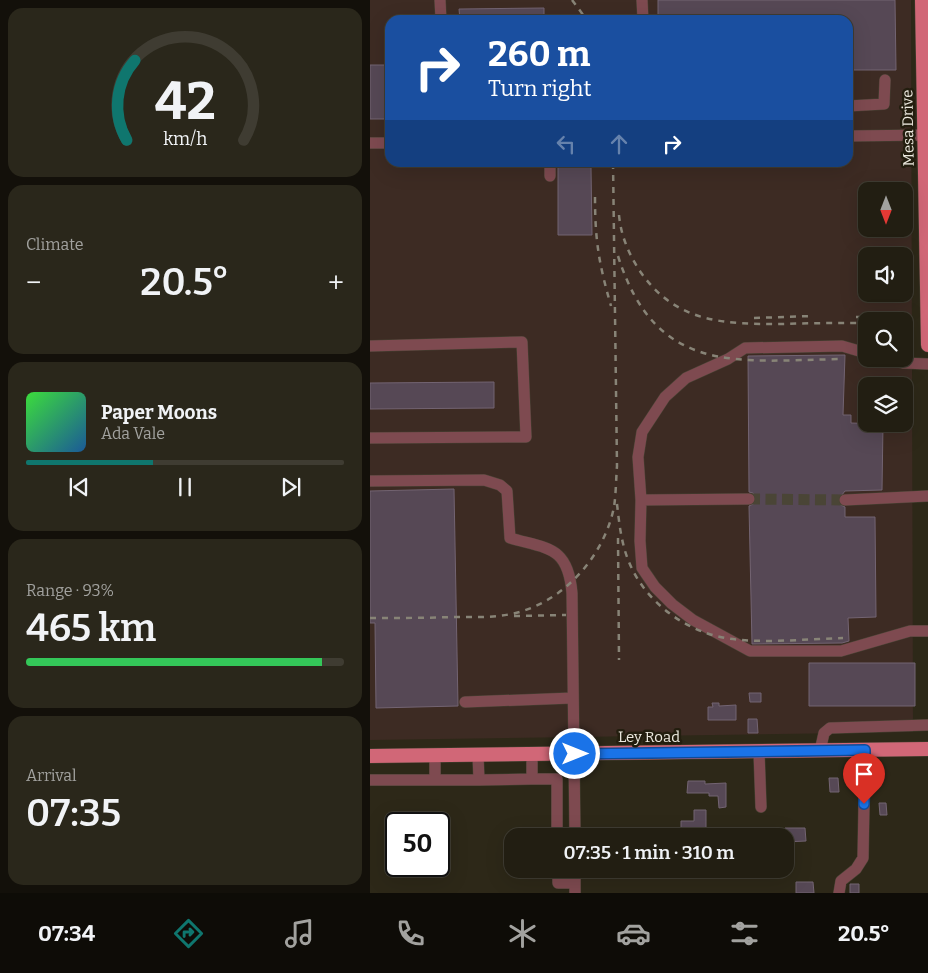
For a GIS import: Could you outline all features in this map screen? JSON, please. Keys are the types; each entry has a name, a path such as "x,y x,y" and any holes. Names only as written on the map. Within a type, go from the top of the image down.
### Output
{"main road":[{"name":"Mesa Drive","path":"922,0 925,21 928,344"},
{"name":"Ley Road","path":"370,756 928,749"}],"street":[{"path":"440,0 441,15"},
{"path":"642,0 643,15"},
{"path":"853,106 884,104 885,80"},
{"path":"853,136 926,135"},
{"path":"370,143 385,143"},
{"path":"550,167 550,176"},
{"path":"370,346 522,342 526,437 370,438"},
{"path":"858,351 842,346 745,348 728,359 686,378 665,397 642,432 638,457 642,568 655,588 693,620 750,651 841,651 910,631 928,631"},
{"path":"913,363 928,364"},
{"path":"370,482 484,480 500,485 507,492 510,538 550,547 566,564 572,593 575,828"},
{"path":"845,500 928,496"},
{"path":"641,500 749,499"},
{"path":"465,702 572,698"},
{"path":"820,751 824,733 830,728 928,725"},
{"path":"839,893 841,881 856,869 862,858 865,750"},
{"path":"759,752 761,806"},
{"path":"532,754 532,779"},
{"path":"478,755 479,780"},
{"path":"435,756 436,780"},
{"path":"370,780 557,779 557,828"},
{"path":"558,878 558,883 575,888"}],"shaded area":[{"path":"370,0 911,0 911,182 858,182 858,238 912,238 912,247 858,247 858,302 912,302 912,312 858,312 858,367 912,367 912,377 858,377 858,432 912,432 913,732 370,740"}],"building":[{"path":"658,0 895,0 896,70 853,70 853,15 658,15"},
{"path":"544,8 544,15 460,15 459,9"},
{"path":"370,65 385,65 385,119 370,119"},
{"path":"558,167 591,167 592,235 558,235"},
{"path":"845,355 843,415 851,415 851,423 858,423 858,432 883,432 882,490 845,491 838,500 839,504 845,507 845,517 875,517 876,617 848,618 849,641 842,643 752,644 749,506 755,503 756,498 753,493 749,492 748,356"},
{"path":"494,382 494,408 370,409 370,383"},
{"path":"454,489 458,706 376,708 375,623 370,623 370,491"},
{"path":"809,663 915,663 915,706 809,706"},
{"path":"749,693 761,693 761,702 750,702"},
{"path":"712,703 719,703 719,706 736,705 736,720 708,720 708,707 713,707"},
{"path":"748,719 757,719 758,733 748,733"},
{"path":"829,778 838,778 839,792 830,792"},
{"path":"688,781 705,781 705,784 726,783 726,807 719,808 718,796 709,796 709,793 687,793"},
{"path":"879,803 886,803 887,815 880,815"},
{"path":"694,810 706,810 706,828 681,828 681,821 694,821"},
{"path":"794,828 805,828 806,841 794,842"},
{"path":"796,882 813,882 814,893 796,893"},
{"path":"850,884 859,884 859,893 850,893"}],"tunnel":[{"path":"749,499 845,500"}],"railway":[{"path":"572,0 583,15"},
{"path":"370,618 490,617 530,609 547,600 578,576 601,543 609,526 614,507 617,466 613,167"},
{"path":"595,197 598,252 611,306"},
{"path":"619,215 627,246 642,274 656,291 671,303 688,312 705,318 742,323 858,323"},
{"path":"618,256 634,295 654,323 678,342 705,353 735,359 768,361 841,359"},
{"path":"754,318 813,316"},
{"path":"617,504 623,544 634,572 653,599 679,620 709,634 739,640 769,641 843,638"},
{"path":"618,538 619,660"},
{"path":"514,616 566,615"}],"route":[{"path":"575,754 865,750 864,804"}]}
